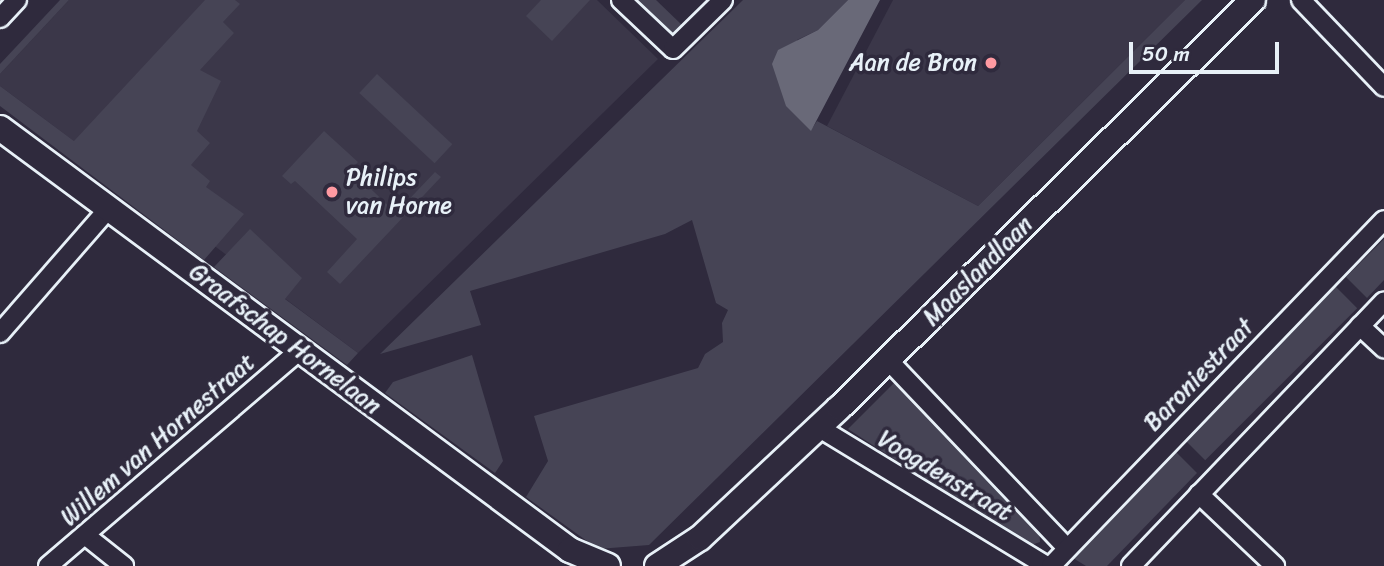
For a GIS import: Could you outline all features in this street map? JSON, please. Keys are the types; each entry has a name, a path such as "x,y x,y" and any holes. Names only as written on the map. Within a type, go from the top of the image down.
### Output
{"street":[{"path":"0,18 17,0"},
{"path":"621,0 673,49 723,0"},
{"name":"Maaslandlaan","path":"657,566 700,538 818,427 1253,0"},
{"path":"1301,0 1384,87"},
{"name":"Graafschap Hornelaan","path":"0,128 575,558 608,566"},
{"path":"0,333 109,208"},
{"name":"Baroniestraat","path":"1049,566 1384,220"},
{"path":"1130,566 1384,301"},
{"path":"1360,326 1384,348"},
{"name":"Willem van Hornestraat","path":"48,566 300,350"},
{"name":"Voogdenstraat","path":"888,360 1066,547"},
{"name":"Voogdenstraat","path":"818,427 1049,566"},
{"path":"1199,494 1275,566"},
{"path":"85,535 124,566"},
{"name":"Maaslandlaan","path":"682,566 700,538"}],"shaded area":[{"path":"60,0 69,0 0,74 0,64"},
{"name":"Philips van Horne","path":"69,0 597,0 658,59 358,353 0,86 0,74"},
{"path":"205,0 235,0 240,4 223,22 234,33 200,70 221,81 197,131 210,143 191,165 210,181 206,187 244,214 204,260 0,106 0,86 74,141"},
{"path":"541,0 590,0 552,41 526,16"},
{"path":"637,0 656,0 683,26 674,35"},
{"path":"743,0 848,0 818,30 797,40 811,130 817,121 978,206 1185,0 1202,0 649,545 598,549 526,497 548,461 534,416 698,368 705,354 723,342 722,323 728,310 716,303 692,220 665,234 470,291 481,325 380,354"},
{"name":"Aan de Bron","path":"893,0 1185,0 978,206 827,126"},
{"path":"377,74 452,144 435,163 359,93"},
{"path":"324,131 358,162 351,170 396,213 435,172 441,177 340,284 327,272 357,239 295,181 291,184 282,176"},
{"path":"250,229 302,278 285,299 358,353 347,365 214,267"},
{"path":"1384,239 1384,280 1367,298 1346,277"},
{"path":"1336,287 1357,308 1205,460 1184,439"},
{"path":"472,355 503,461 495,473 385,393 393,382"},
{"path":"896,381 1039,528 1040,542 1028,546 848,429"},
{"path":"1175,451 1197,473 1107,566 1086,566 1073,558"}],"water":[{"path":"848,0 880,0 811,131 786,106 772,64 778,50 818,30"}],"place":[{"name":"Aan de Bron","path":"991,63"},
{"name":"Philips van Horne","path":"332,192"}]}
